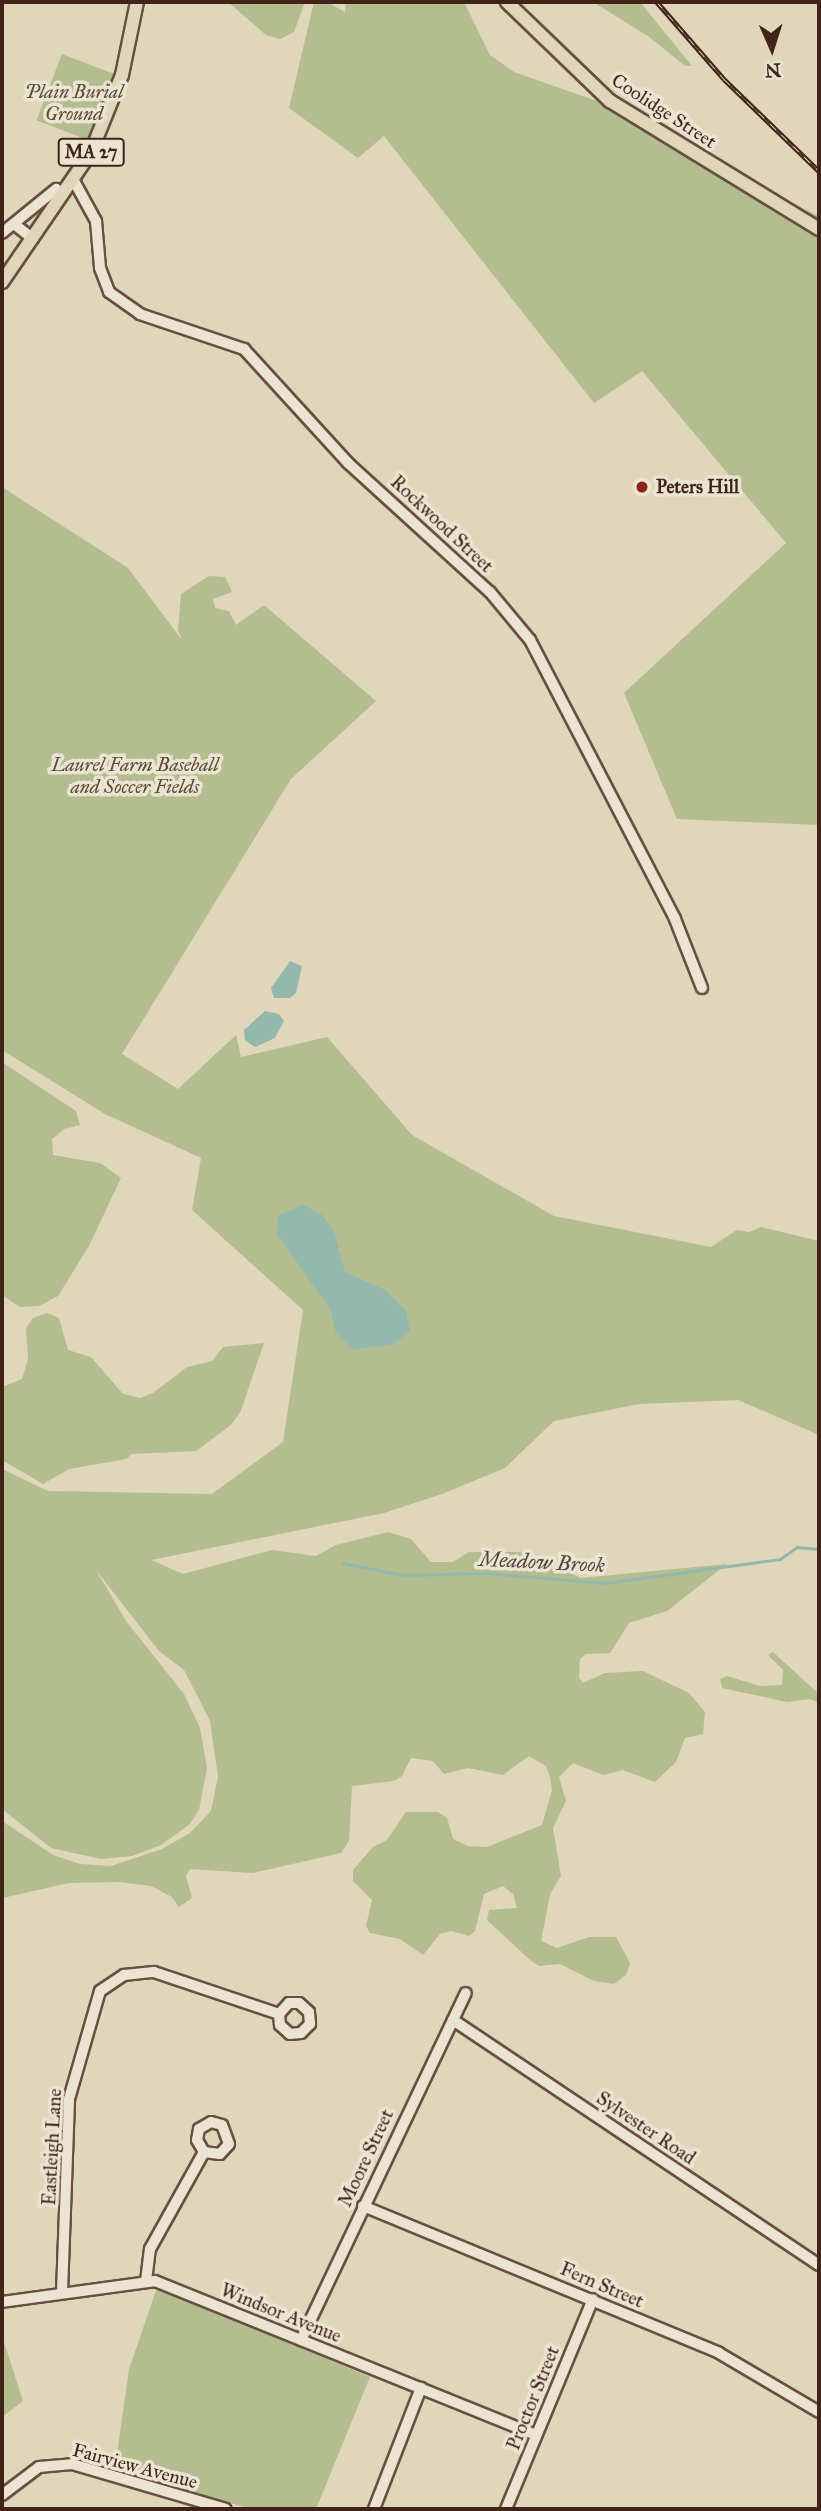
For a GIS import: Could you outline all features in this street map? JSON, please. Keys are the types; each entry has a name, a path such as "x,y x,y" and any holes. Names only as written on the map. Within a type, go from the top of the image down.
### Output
{"main road":[{"name":"MA 27","path":"2,282 74,181 113,102 136,2"},
{"name":"Coolidge Street","path":"507,2 610,101 819,229"}],"street":[{"name":"Rockwood Street","path":"74,181 96,221 100,268 108,292 140,314 244,349 348,463 490,592 530,640 675,919 702,988"},
{"path":"2,233 57,189"},
{"path":"24,215 37,234"},
{"path":"13,224 37,234"},
{"name":"Eastleigh Lane","path":"62,2292 69,2099 100,1991 124,1975 154,1972 279,2014"},
{"name":"Moore Street","path":"301,2340 466,1993"},
{"name":"Sylvester Road","path":"453,2020 819,2265"},
{"path":"146,2281 150,2249 204,2152"},
{"name":"Fern Street","path":"363,2206 719,2353 819,2412"},
{"name":"Windsor Avenue","path":"2,2302 146,2281 536,2435"},
{"name":"Proctor Street","path":"506,2509 593,2299"},
{"path":"374,2509 421,2388"},
{"name":"Fairview Avenue","path":"2,2495 38,2467 72,2465 226,2509"}],"green space":[{"path":"228,2 305,2 294,32 280,39 266,35"},
{"path":"314,2 327,2 345,12 346,2 464,2 490,55 514,72 614,107 719,169 819,216 819,825 677,819 624,693 786,543 642,371 594,403 384,136 358,158 289,108"},
{"path":"593,2 640,2 692,66 685,66 648,36"},
{"name":"Plain Burial Ground","path":"62,54 113,74 88,140 37,120"},
{"name":"Laurel Farm Baseball and Soccer Fields","path":"2,487 128,568 182,640 178,631 181,594 209,576 225,577 232,592 213,599 215,608 229,611 236,625 264,605 376,701 291,779 122,1054 178,1089 236,1035 241,1057 327,1037 412,1135 554,1216 711,1247 737,1230 749,1232 761,1227 819,1241 819,1435 738,1400 639,1404 554,1421 505,1468 442,1494 384,1513 151,1560 183,1574 272,1550 316,1556 336,1545 388,1532 411,1539 431,1562 453,1562 469,1552 521,1552 581,1578 727,1564 667,1611 629,1623 610,1653 586,1654 580,1659 579,1678 583,1683 605,1673 643,1671 689,1693 705,1712 703,1734 685,1738 676,1762 655,1782 623,1770 603,1775 573,1763 559,1777 566,1801 553,1828 561,1876 550,1894 541,1941 557,1948 589,1937 616,1937 630,1963 626,1975 614,1984 594,1981 560,1964 539,1966 530,1960 487,1920 489,1910 517,1908 513,1894 503,1886 484,1894 475,1931 469,1936 451,1931 440,1934 423,1955 400,1939 370,1933 366,1926 372,1900 353,1881 353,1870 373,1847 387,1840 406,1812 438,1812 447,1818 453,1839 468,1846 487,1847 542,1825 552,1790 550,1777 546,1766 529,1756 503,1775 468,1768 444,1774 433,1761 411,1758 402,1776 394,1781 352,1786 349,1841 341,1853 253,1873 190,1869 186,1876 192,1898 179,1907 172,1897 151,1886 119,1882 69,1883 2,1898 2,1821 53,1855 80,1864 111,1866 162,1849 190,1833 211,1811 218,1777 210,1721 184,1670 159,1651 96,1570 126,1621 184,1694 200,1728 207,1768 199,1810 190,1824 161,1845 132,1856 101,1859 51,1848 2,1809 2,1469 48,1491 212,1494 283,1442 303,1310 192,1210 201,1158 105,1114 2,1050"},
{"path":"2,1062 76,1111 80,1125 64,1129 52,1139 53,1155 100,1163 121,1178 89,1246 58,1296 39,1306 20,1307 2,1295"},
{"path":"47,1313 59,1318 68,1350 91,1357 123,1394 140,1398 153,1393 187,1367 212,1361 223,1347 264,1343 240,1413 231,1425 196,1451 131,1454 127,1459 69,1469 43,1484 2,1460 2,1387 22,1379 28,1359 26,1328 33,1318"},
{"path":"773,1652 819,1694 819,1703 810,1699 787,1702 722,1688 720,1679 727,1676 760,1686 782,1685 783,1670 768,1655"},
{"path":"157,2288 370,2377 316,2509 250,2509 115,2468 129,2369"},
{"path":"2,2336 23,2401 2,2417"}],"water":[{"path":"290,961 302,966 296,993 290,998 274,998 271,988"},
{"path":"265,1011 279,1014 284,1021 275,1038 255,1047 245,1040 244,1030"},
{"path":"303,1205 321,1214 333,1228 345,1272 385,1290 406,1311 410,1331 394,1344 353,1350 336,1333 330,1309 276,1233 279,1215"}],"waterway":[{"name":"Meadow Brook","path":"343,1563 402,1575 487,1573 605,1583 780,1559 797,1547 819,1549"}],"railway":[{"path":"657,2 724,79 819,171"}],"place":[{"name":"Peters Hill","path":"642,487"}]}
